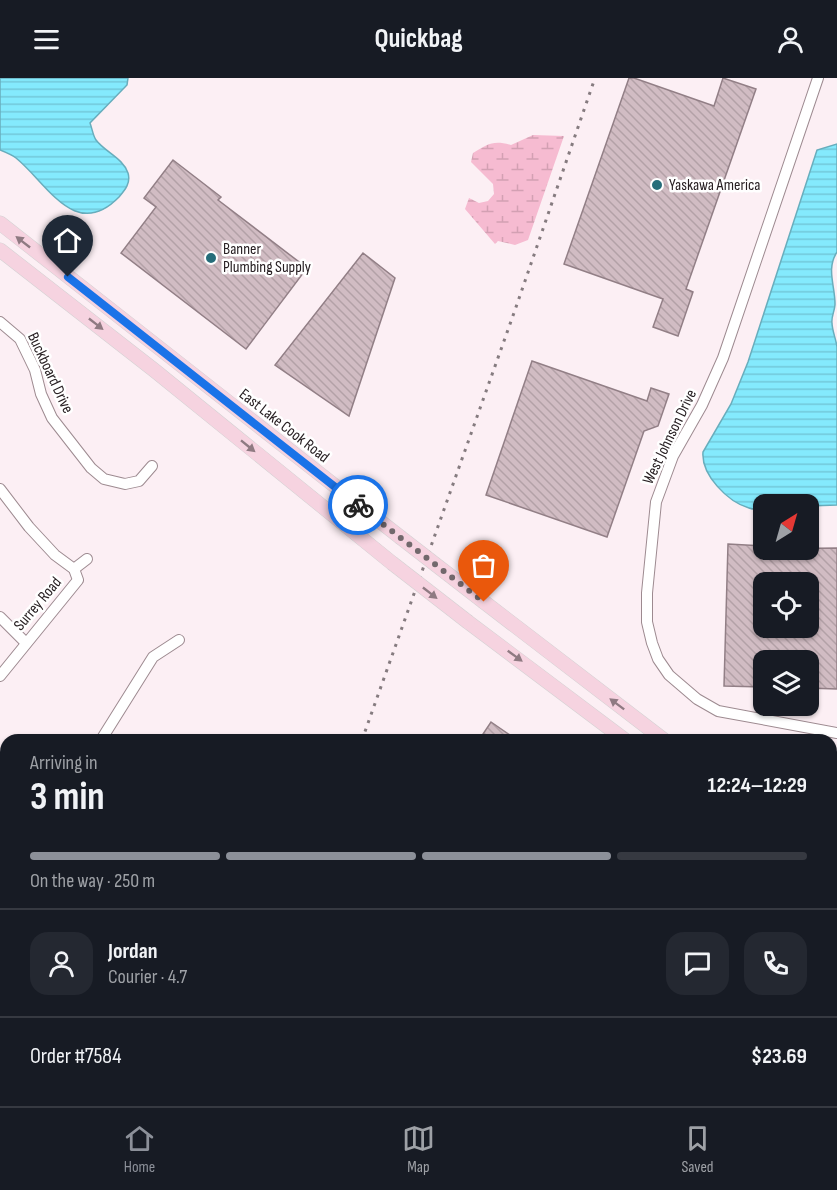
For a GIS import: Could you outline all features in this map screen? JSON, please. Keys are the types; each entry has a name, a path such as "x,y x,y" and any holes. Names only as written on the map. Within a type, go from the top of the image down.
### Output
{"main road":[{"name":"East Lake Cook Road","path":"0,223 400,537 656,734"},
{"path":"0,250 163,377 392,563 617,734"}],"street":[{"name":"West Johnson Drive","path":"818,78 723,358 702,405 673,456 656,502 647,593 647,622 658,659 669,675 697,699 718,711 837,733"},
{"name":"Buckboard Drive","path":"1,323 20,339 35,370 41,394 52,418 91,468 104,479 125,484 139,481 152,466"},
{"path":"0,489 29,527 76,575"},
{"name":"Surrey Road","path":"0,676 87,559"},
{"path":"0,617 26,643"},
{"path":"104,734 153,657 178,640"}],"green space":[{"path":"533,135 564,136 528,240 515,245 498,241 495,244 465,209 469,198 479,203 488,201 494,194 493,184 471,162 473,153 491,144 511,145"}],"water":[{"path":"0,78 128,78 127,85 90,123 96,140 122,163 128,173 128,183 119,197 103,209 89,213 75,211 63,204 16,158 0,150"},
{"path":"837,144 837,252 832,265 835,304 832,326 837,347 837,505 819,506 819,494 753,494 753,509 751,509 733,500 717,486 706,470 703,452 731,404 748,362 817,150"}],"building":[{"name":"Yaskawa America","path":"629,78 714,106 723,78 756,89 686,289 693,292 678,336 653,327 663,299 564,264"},
{"name":"Banner Plumbing Supply","path":"173,160 221,197 218,200 307,268 246,349 121,253 156,207 144,198"},
{"path":"363,253 395,278 349,416 275,365"},
{"path":"532,361 647,401 651,388 669,394 658,426 644,431 607,537 486,495"},
{"path":"728,544 753,545 753,560 819,560 819,548 837,548 837,689 819,688 819,650 753,650 753,687 724,686"},
{"path":"491,722 508,734 483,734"}],"railway":[{"path":"364,734 595,78"}],"way so far":[{"path":"358,505 484,602"}],"place":[{"name":"Yaskawa America","path":"657,185"},
{"name":"Banner Plumbing Supply","path":"211,258"}],"route":[{"path":"68,277 358,505"}]}
